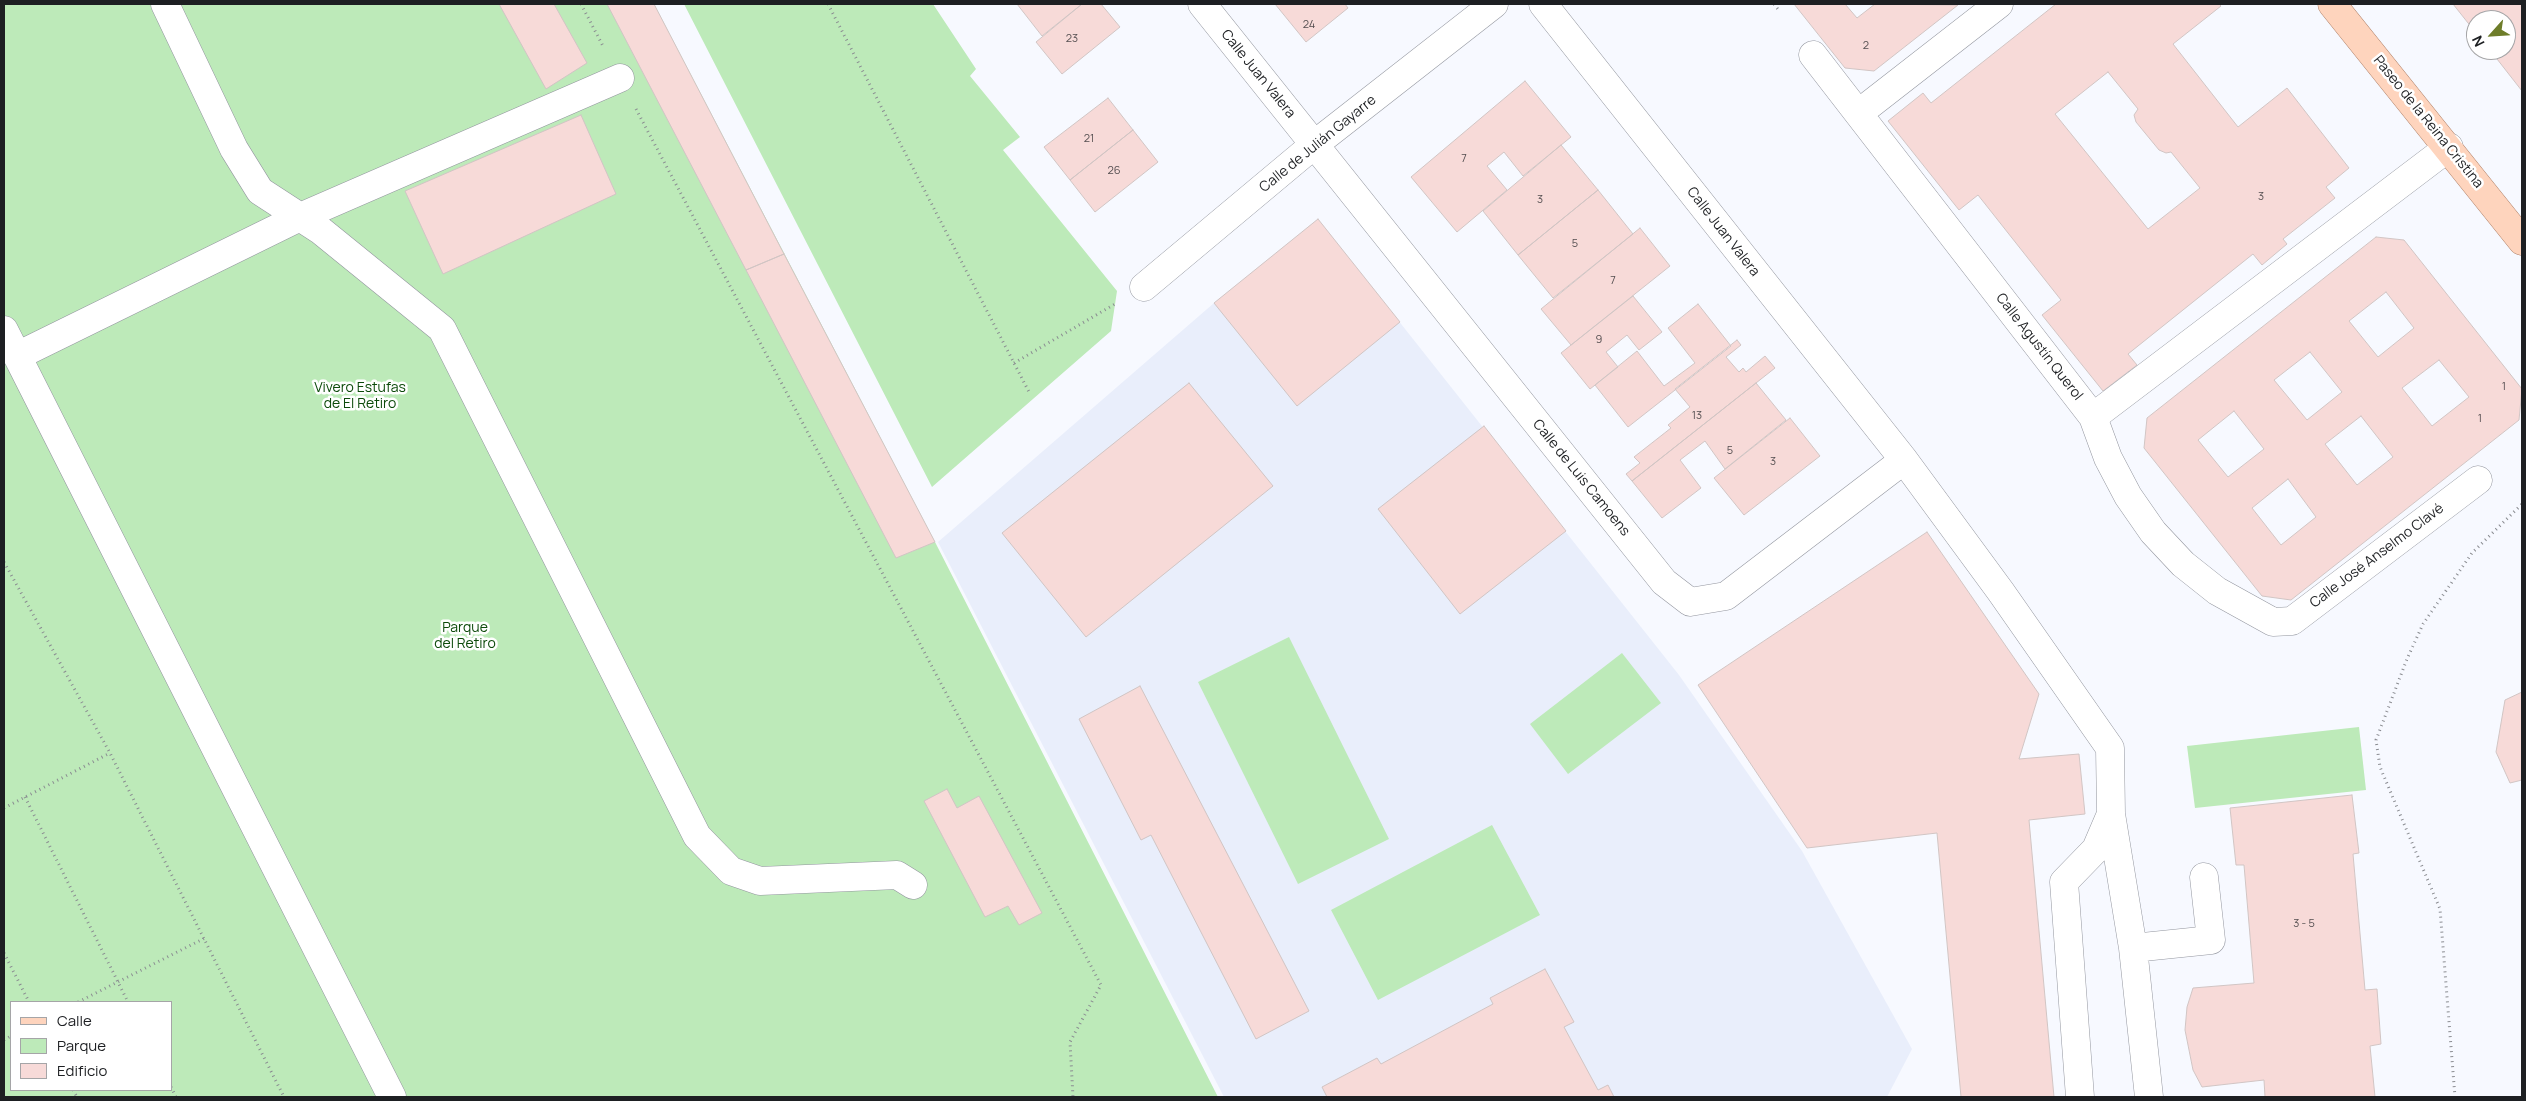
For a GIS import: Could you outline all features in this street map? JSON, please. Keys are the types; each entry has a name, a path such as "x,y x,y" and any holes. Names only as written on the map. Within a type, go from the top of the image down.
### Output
{"main road":[{"name":"Paseo de la Reina Cristina","path":"2332,4 2449,147 2522,241"}],"street":[{"path":"165,4 234,149 260,191 320,230 442,328 697,836 731,871 760,881 897,875 913,885"},
{"name":"Calle Juan Valera","path":"1202,4 1315,144"},
{"name":"Calle de Julián Gayarre","path":"1144,287 1315,144 1494,4"},
{"name":"Calle Juan Valera","path":"1542,4 1904,460 2001,592 2110,748 2111,814 2133,948 2149,1097"},
{"path":"1858,113 2000,4"},
{"name":"Calle Agustín Querol","path":"1813,55 2094,417 2108,458 2128,496 2153,532 2183,564 2217,591 2273,622"},
{"path":"17,356 300,217 620,78"},
{"name":"Calle de Luis Camoens","path":"1315,144 1664,582 1690,602 1726,596 1904,460"},
{"path":"2094,417 2449,147"},
{"path":"4,330 392,1097"},
{"name":"Calle José Anselmo Clavé","path":"2273,622 2292,621 2478,480"},
{"path":"2080,1097 2064,882 2096,848 2111,814"},
{"path":"2133,948 2211,940 2204,877"}],"path":[{"path":"581,4 1101,985 1070,1042 1073,1097"},
{"path":"828,4 1029,392"},
{"path":"1774,4 1780,12"},
{"path":"1014,363 1144,287"},
{"path":"2455,1097 2440,910 2380,767 2376,740 2407,659 2423,624 2472,553 2522,504"},
{"path":"4,562 110,753 284,1097"},
{"path":"4,808 110,753"},
{"path":"25,797 128,1001"},
{"path":"80,1001 205,938"},
{"path":"4,953 28,1001"}],"shaded area":[{"path":"1318,219 1679,675 1802,851 1912,1049 1887,1097 1224,1097 938,542 1214,303"}],"green space":[{"name":"Vivero Estufas de El Retiro","path":"4,4 654,4 935,542 1218,1097 4,1097"},
{"path":"684,4 933,4 976,69 970,76 1020,137 1003,150 1117,291 1111,331 932,487"},
{"path":"1289,637 1389,839 1298,884 1198,682"},
{"path":"1622,653 1661,703 1568,774 1530,724"},
{"path":"2359,727 2366,790 2195,808 2187,746"},
{"path":"1492,825 1540,915 1378,1000 1331,910"}],"building":[{"path":"499,4 554,4 587,63 546,89"},
{"path":"607,4 654,4 784,254 746,270"},
{"path":"1017,4 1082,4 1042,36"},
{"path":"1082,4 1101,4 1120,27 1062,74 1036,42"},
{"path":"1275,4 1345,4 1348,8 1306,42"},
{"path":"1794,4 1845,4 1857,18 1875,4 1958,5 1874,71 1845,68"},
{"path":"2056,4 2219,4 2221,6 2173,44 2238,127 2287,88 2349,168 2326,187 2335,198 2283,239 2287,244 2262,265 2253,254 2128,354 2137,365 2103,391 2042,315 2061,300 1978,195 1959,210 1888,121 1923,93 1931,103","holes":["2108,72 2138,109 2134,115 2136,122 2159,150 2166,153 2171,152 2200,188 2148,229 2055,114"]},
{"path":"2453,4 2522,4 2522,91 2498,60 2516,60 2516,10 2466,10 2466,20"},
{"path":"1525,81 1571,137 1523,176 1504,152 1487,166 1507,190 1457,232 1411,177"},
{"path":"1108,98 1133,130 1070,180 1044,147"},
{"path":"581,115 616,194 443,274 405,191"},
{"path":"1133,130 1158,162 1095,212 1070,180"},
{"path":"1561,145 1598,190 1518,255 1483,211"},
{"path":"1598,190 1633,234 1553,298 1518,255"},
{"path":"1318,219 1400,322 1297,406 1214,303"},
{"path":"1640,228 1670,266 1571,345 1541,309"},
{"path":"2376,237 2404,240 2522,389 2519,420 2291,600 2262,596 2144,448 2147,418","holes":["2386,292 2414,328 2378,357 2349,321","2310,352 2342,392 2307,420 2274,380","2439,360 2469,397 2432,426 2402,388","2234,411 2264,449 2228,477 2198,440","2361,416 2393,457 2357,485 2325,444","2288,479 2316,517 2281,545 2252,508"]},
{"path":"784,254 935,542 896,558 746,270"},
{"path":"1633,296 1662,332 1639,350 1627,335 1606,352 1618,367 1590,389 1561,353"},
{"path":"1698,304 1731,346 1628,427 1595,385 1637,351 1664,386 1695,363 1668,328"},
{"path":"1737,340 1741,345 1726,357 1739,372 1743,368 1746,372 1765,356 1775,368 1632,481 1626,474 1640,463 1634,457 1671,428 1668,425 1690,407 1675,389"},
{"path":"1189,383 1273,486 1086,637 1002,533"},
{"path":"1756,383 1786,420 1725,469 1705,441 1680,460 1701,488 1662,518 1632,481"},
{"path":"1790,418 1820,456 1744,515 1714,478"},
{"path":"1484,426 1566,531 1460,614 1378,509"},
{"path":"1927,532 2039,694 2019,759 2079,754 2085,814 2029,820 2054,1097 1961,1097 1937,833 1807,848 1698,685"},
{"path":"1140,686 1309,1011 1256,1039 1151,835 1141,840 1079,719"},
{"path":"2522,692 2522,780 2510,783 2496,752 2505,700"},
{"path":"947,789 957,808 979,796 1042,913 1019,925 1008,906 985,917 924,801"},
{"path":"2352,795 2359,853 2353,854 2365,990 2377,989 2381,1044 2370,1046 2375,1097 2265,1097 2264,1080 2202,1087 2193,1070 2185,1030 2187,1007 2193,988 2254,983 2244,865 2236,865 2230,808"},
{"path":"1545,969 1574,1022 1564,1027 1598,1090 1608,1085 1614,1097 1327,1097 1322,1087 1377,1058 1381,1064 1493,1004 1490,998"}],"park label":[{"name":"Parque del Retiro","path":"465,636"}]}
